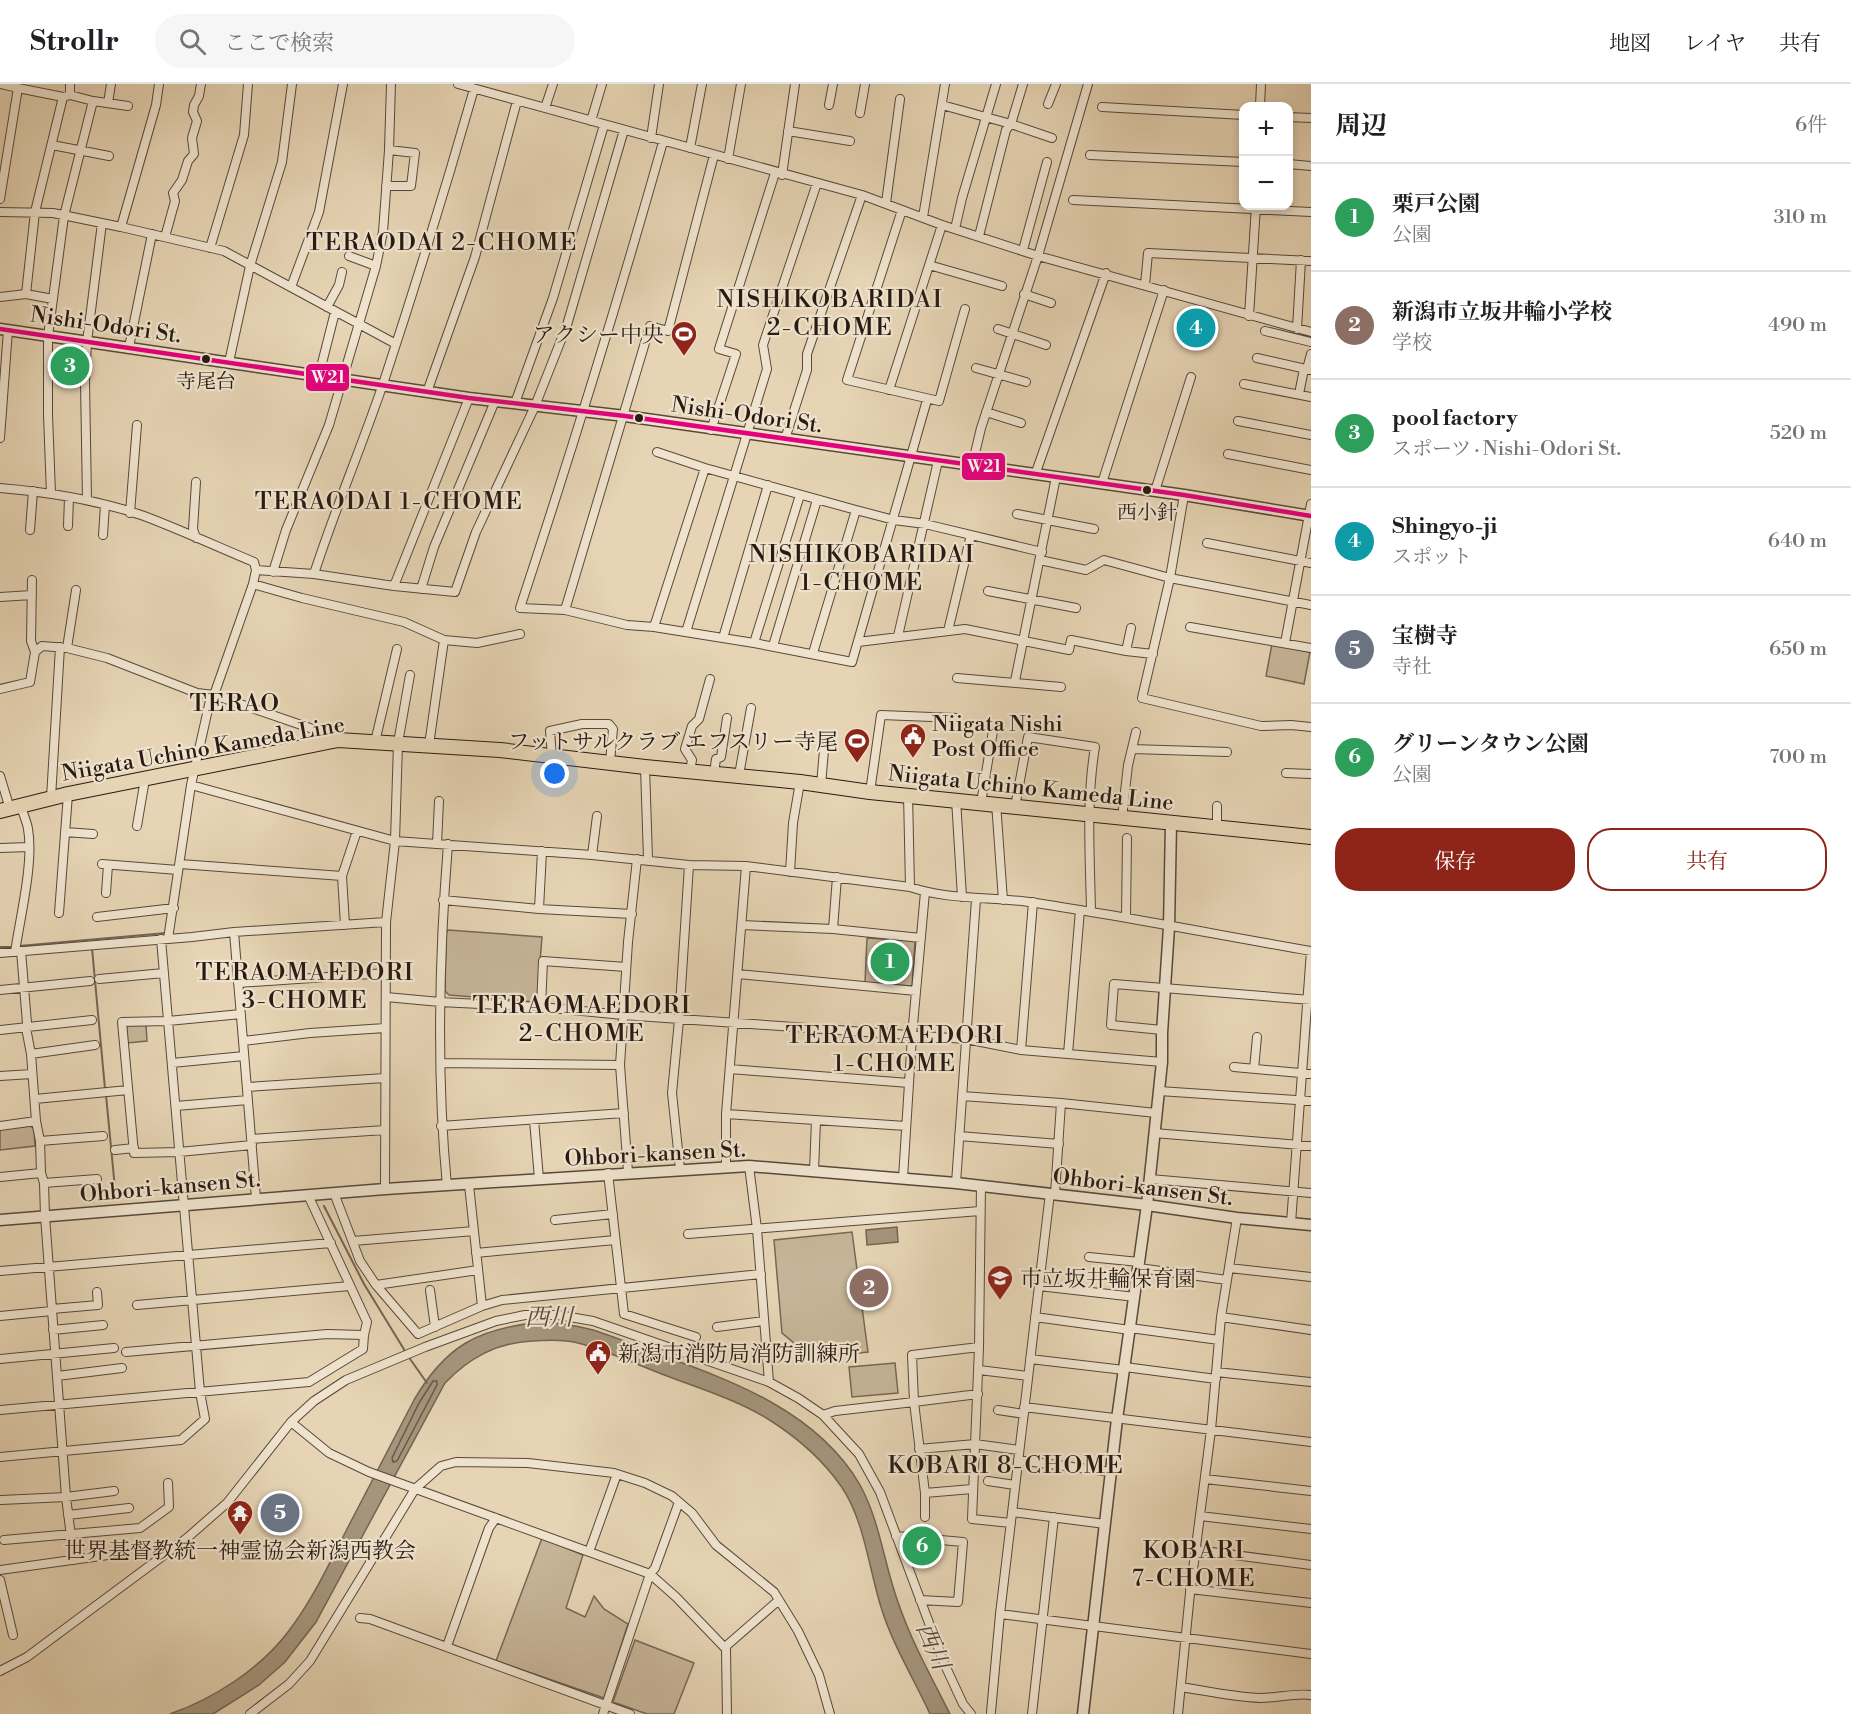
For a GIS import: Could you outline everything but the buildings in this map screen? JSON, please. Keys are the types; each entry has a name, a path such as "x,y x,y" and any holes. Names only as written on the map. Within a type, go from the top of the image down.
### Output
{"main road":[{"name":"Niigata Uchino Kameda Line","path":"10,809 68,794 338,740 500,750 645,767 739,775 870,792 908,794 1311,837"}],"street":[{"path":"1,84 128,106"},
{"path":"26,294 35,212 70,84"},
{"path":"108,103 111,84"},
{"path":"121,227 156,105 159,84"},
{"path":"165,237 175,201 173,193 182,180 188,160 194,154 192,138 197,121 193,112 201,84"},
{"path":"210,248 244,135 248,84"},
{"path":"229,362 250,266 282,162 292,84"},
{"path":"291,287 319,212 343,84"},
{"path":"273,572 286,530 329,425 376,266 383,232 391,84"},
{"path":"458,84 862,195 942,225 1038,256 1106,273 1311,332"},
{"path":"545,108 553,84"},
{"path":"591,121 602,84"},
{"path":"651,138 659,84"},
{"path":"690,148 702,84"},
{"path":"728,159 741,84"},
{"path":"711,429 736,354 719,349 779,174 789,132 795,84"},
{"path":"830,105 833,84"},
{"path":"860,113 865,84"},
{"path":"923,217 945,84"},
{"path":"955,229 996,84"},
{"path":"979,236 1006,130 1011,124 1023,84"},
{"path":"1048,104 1056,84"},
{"path":"972,466 986,412 1038,256 1088,84"},
{"path":"1260,102 1262,84"},
{"path":"0,199 18,88"},
{"path":"314,574 338,501 383,384 478,88"},
{"path":"886,203 900,99"},
{"path":"51,494 48,336 64,216 93,101"},
{"path":"427,392 475,257 518,101"},
{"path":"942,105 1052,138"},
{"path":"1102,107 1239,115"},
{"path":"1293,117 1311,118"},
{"path":"515,403 553,298 604,125"},
{"path":"256,570 314,574 455,592 476,532 535,406 567,325 624,130"},
{"path":"789,132 850,141"},
{"path":"663,142 585,411 520,608 565,610 627,625 654,627 773,646 852,662 927,400"},
{"path":"52,145 109,156"},
{"path":"386,186 411,186 415,153 389,150"},
{"path":"1090,154 1239,162"},
{"path":"565,610 625,416 650,326 668,331 714,155"},
{"path":"1023,250 1047,162"},
{"path":"1293,164 1311,166"},
{"path":"686,632 766,369 763,345 817,183"},
{"path":"784,439 807,370 807,354 862,195"},
{"path":"1073,200 1239,206"},
{"path":"902,210 847,380 939,401 965,309"},
{"path":"1249,316 1256,210"},
{"path":"1289,210 1311,212"},
{"path":"0,212 35,212 64,216 224,251 396,344"},
{"path":"87,500 85,382 87,342 102,224"},
{"path":"889,390 942,225"},
{"path":"129,348 152,234"},
{"path":"1145,285 1148,252 1311,261"},
{"path":"349,256 376,266"},
{"path":"1297,329 1301,260"},
{"path":"929,265 1002,286"},
{"path":"319,375 331,310 342,272"},
{"path":"1035,475 1106,273"},
{"path":"1102,483 1164,290"},
{"path":"0,297 26,294 53,299"},
{"path":"1024,294 1051,303"},
{"path":"998,329 1046,345"},
{"path":"0,438 4,330"},
{"name":"Nishi-Odori St.","path":"4,330 469,398 625,416 1102,483 1310,516"},
{"path":"1265,331 1311,342"},
{"path":"1299,394 1311,354"},
{"path":"1257,358 1308,369"},
{"path":"976,368 1026,382"},
{"path":"1155,491 1191,377"},
{"path":"1244,384 1311,397"},
{"path":"394,586 469,398"},
{"path":"421,589 434,547 495,401"},
{"path":"986,412 1021,423"},
{"path":"1238,421 1311,435"},
{"path":"130,513 137,425"},
{"path":"657,452 817,500 894,520 925,524 971,535 1086,570 1104,560 1170,578 1311,605"},
{"path":"1228,454 1311,470"},
{"path":"898,636 938,461"},
{"path":"654,627 705,468"},
{"path":"1015,681 1056,477"},
{"path":"196,482 193,529 196,538"},
{"path":"723,638 768,485"},
{"path":"0,488 87,500 130,513 254,562 256,570 213,696 194,769 174,908 165,939 164,973 200,1392 205,1419 180,1440 0,1457"},
{"path":"30,530 33,491"},
{"path":"754,643 800,495"},
{"path":"1184,495 1170,578 1142,698 1261,726 1311,727"},
{"path":"68,526 69,497"},
{"path":"773,646 817,500"},
{"path":"1285,643 1311,504"},
{"path":"103,536 105,505"},
{"path":"813,653 856,510"},
{"path":"1017,514 1094,529"},
{"path":"948,631 971,535"},
{"path":"1207,543 1311,563"},
{"path":"0,690 30,682 35,652 31,641 32,580"},
{"path":"253,584 404,622 444,640 477,643 520,634"},
{"path":"51,798 63,648 76,590"},
{"path":"988,591 1076,608"},
{"path":"0,597 32,595"},
{"path":"1190,627 1311,648"},
{"path":"1126,651 1131,628"},
{"path":"858,642 965,629 1024,639 1069,650 1071,640 1153,654"},
{"path":"429,745 444,640"},
{"path":"35,652 42,646 63,648 107,658 196,693 213,696 310,728 338,740"},
{"path":"375,742 398,649"},
{"path":"385,1189 386,922 395,841 398,743 410,675"},
{"path":"957,678 1015,681 1061,687"},
{"path":"690,771 692,760 685,749 692,726 699,719 710,679"},
{"path":"739,775 751,708"},
{"path":"870,792 881,715 957,718"},
{"path":"714,774 716,759 722,758 727,718"},
{"path":"552,757 550,731 582,724 609,724 614,729 610,762"},
{"path":"981,803 993,730"},
{"path":"1122,818 1128,765 1137,732"},
{"path":"1015,807 1028,737 1095,747 1091,770 1091,911"},
{"path":"1132,749 1227,752"},
{"path":"821,785 824,750"},
{"path":"645,767 648,859"},
{"path":"1286,773 1311,774"},
{"path":"0,776 10,809 28,830 27,877 18,952 40,1141 40,1173 44,1183 66,1497 74,1560"},
{"path":"137,825 145,779"},
{"path":"790,872 793,823 800,782"},
{"path":"191,785 395,841 648,859 689,865 746,866 910,887 925,892 976,899 1033,902 1311,951 1307,1073 1301,1100 1291,1223"},
{"path":"59,913 68,794"},
{"path":"908,794 910,887"},
{"path":"956,799 962,897"},
{"path":"437,844 439,801"},
{"path":"996,803 1003,900"},
{"path":"1217,806 1217,827"},
{"path":"592,855 597,816"},
{"path":"1083,1714 1117,1419 1148,1205 1162,1062 1169,927 1171,823"},
{"path":"345,925 342,876 357,831"},
{"path":"65,832 93,834"},
{"path":"1126,917 1127,838"},
{"path":"447,1186 441,1126 440,1002 443,900 448,844"},
{"path":"0,848 29,847"},
{"path":"539,909 543,851"},
{"path":"628,1172 620,1065 626,967 637,859"},
{"path":"106,893 105,865 342,876"},
{"path":"680,1169 672,1094 689,865"},
{"path":"726,1167 726,1114 746,866"},
{"path":"833,930 837,877"},
{"path":"903,1178 912,1036 925,892"},
{"path":"956,1183 976,899"},
{"path":"443,900 539,909 632,914"},
{"path":"1022,1050 1033,902"},
{"path":"97,917 174,908"},
{"path":"1068,1054 1080,910"},
{"path":"0,953 234,932 386,922"},
{"path":"742,925 921,938"},
{"path":"234,932 256,1198"},
{"path":"541,1006 543,961 626,967"},
{"path":"0,990 164,973"},
{"path":"238,983 386,974"},
{"path":"738,974 916,991"},
{"path":"1162,1030 1111,1025 1114,984 1309,1000"},
{"path":"386,997 440,1002 541,1006 623,1016 966,1039 1022,1050 1162,1062"},
{"path":"241,1014 122,1022 134,1153 179,1152 252,1142 385,1130"},
{"path":"0,1030 92,1020"},
{"path":"243,1041 310,1033 385,1028"},
{"path":"1254,1069 1257,1037"},
{"path":"31,1054 95,1045"},
{"path":"172,1063 244,1056"},
{"path":"441,1063 620,1065"},
{"path":"1234,1067 1307,1073"},
{"path":"730,1069 909,1083"},
{"path":"0,1076 32,1074"},
{"path":"247,1087 385,1078"},
{"path":"35,1099 128,1090"},
{"path":"1159,1091 1311,1101"},
{"path":"962,1096 1156,1113"},
{"path":"176,1106 248,1100"},
{"path":"991,1712 1000,1614 1035,1317 1059,1144 1061,1103"},
{"path":"441,1126 624,1113"},
{"path":"726,1114 906,1126"},
{"path":"534,1120 539,1179"},
{"path":"814,1171 816,1120"},
{"path":"0,1126 36,1121"},
{"path":"1155,1133 1311,1146"},
{"path":"40,1141 103,1136"},
{"path":"959,1136 1059,1144"},
{"path":"115,1150 134,1148"},
{"path":"749,1166 757,1229 769,1382"},
{"name":"Ohbori-kansen St.","path":"0,1220 256,1198 469,1185 608,1173 749,1166 981,1185 1237,1218 1311,1225"},
{"path":"0,1177 40,1173"},
{"path":"608,1173 624,1314 696,1337"},
{"path":"44,1183 98,1179"},
{"path":"1150,1179 1311,1193"},
{"path":"469,1185 482,1306"},
{"path":"981,1185 979,1370 972,1519 1011,1523"},
{"path":"334,1193 360,1261 376,1285 418,1334 482,1306 502,1300 760,1274"},
{"path":"0,1410 309,1382 363,1348 367,1322 308,1195"},
{"path":"688,1234 980,1211"},
{"path":"555,1220 612,1214"},
{"path":"1178,1714 1190,1589 1211,1430 1221,1317 1237,1218"},
{"path":"353,1241 474,1231"},
{"path":"476,1253 615,1240"},
{"path":"0,1271 331,1243"},
{"path":"1089,1257 1227,1280"},
{"path":"1229,1268 1311,1277"},
{"path":"376,1285 478,1270"},
{"path":"137,1305 350,1286"},
{"path":"1039,1286 1135,1297"},
{"path":"430,1290 435,1327"},
{"path":"0,1316 98,1305 97,1292"},
{"path":"0,1671 27,1657 188,1538 228,1503 291,1422 314,1401 346,1380 486,1324 525,1315 558,1315 593,1321 769,1382 823,1415 859,1454 880,1492 944,1663 970,1714"},
{"path":"1035,1317 1219,1340"},
{"path":"1221,1317 1311,1330"},
{"path":"717,1327 764,1320"},
{"path":"53,1330 103,1325"},
{"path":"126,1352 327,1334 364,1335"},
{"path":"926,1517 914,1402 912,1355 978,1347"},
{"path":"0,1359 114,1348"},
{"path":"1030,1359 1124,1369 1311,1382"},
{"path":"57,1376 122,1368"},
{"path":"979,1370 1028,1376"},
{"path":"823,1415 835,1411 978,1394"},
{"path":"998,1410 1117,1419 1311,1442"},
{"path":"291,1422 328,1453 369,1472 650,1574 725,1647 728,1714"},
{"path":"919,1449 975,1444 1019,1455 1111,1472"},
{"path":"250,1714 289,1684 310,1661 415,1489 441,1466 456,1461 478,1460 528,1463 616,1474 645,1483 672,1496 692,1513 716,1545 774,1592 798,1631 819,1675 830,1714"},
{"path":"589,1552 616,1474"},
{"path":"1205,1479 1311,1491"},
{"path":"988,1481 1015,1485"},
{"path":"4,1539 140,1528 169,1507 168,1483"},
{"path":"925,1493 972,1489"},
{"path":"1,1500 66,1497 114,1491"},
{"path":"604,1710 650,1574 655,1568 679,1502"},
{"path":"68,1515 129,1508"},
{"path":"1012,1512 1105,1524"},
{"path":"1200,1516 1311,1529"},
{"path":"1032,1714 1054,1517"},
{"path":"447,1646 489,1528 496,1518"},
{"path":"896,1536 963,1542 958,1602 920,1600"},
{"path":"1196,1550 1311,1565"},
{"path":"0,1570 122,1553"},
{"path":"0,1580 13,1635"},
{"path":"1190,1589 1311,1603"},
{"path":"725,1647 779,1600"},
{"path":"1000,1614 1092,1628 1311,1654"},
{"path":"360,1618 370,1619 447,1646 604,1710 630,1714"},
{"path":"1181,1687 1240,1697 1311,1695"}],"shaded area":[{"path":"1272,644 1310,652 1304,684 1266,676"},
{"path":"448,930 542,937 535,1002 449,995 445,991 446,934"},
{"path":"867,938 915,941 912,986 865,983"},
{"path":"129,1024 146,1024 147,1041 127,1043 126,1028"},
{"path":"30,1126 34,1129 35,1146 0,1150 0,1129"},
{"path":"852,1232 868,1352 812,1358 782,1333 774,1240"},
{"path":"895,1363 898,1393 852,1397 849,1367"},
{"path":"542,1538 583,1555 566,1608 585,1617 594,1596 604,1609 628,1624 604,1698 496,1661"},
{"path":"910,1539 932,1541 931,1553 916,1552"},
{"path":"635,1640 694,1663 674,1714 647,1714 613,1702"}],"water":[{"path":"897,1227 898,1242 867,1245 866,1230"},
{"path":"540,1322 598,1331 715,1376 771,1402 821,1438 842,1460 867,1499 903,1617 950,1714 930,1714 886,1621 861,1529 849,1499 834,1476 817,1457 778,1426 731,1400 600,1350 573,1342 555,1340 519,1342 495,1349 474,1359 454,1374 445,1383 316,1622 285,1662 259,1685 213,1714 170,1714 203,1700 235,1681 277,1646 288,1632 320,1582 414,1400 438,1366 452,1353 481,1335 499,1329"}],"waterway":[{"path":"19,946 166,933"},
{"path":"0,947 14,947"},
{"path":"92,948 105,1089"},
{"path":"106,1095 116,1199"},
{"path":"324,1206 364,1284 405,1351"},
{"path":"408,1356 427,1383"}],"transit line":[{"name":"W21","path":"0,329 469,398 625,416 1184,495 1311,516"}],"place":[{"name":"Shingyo-ji","path":"1196,328"},
{"name":"アクシー中央","path":"684,357"},
{"name":"寺尾台","path":"206,359"},
{"name":"pool factory","path":"70,366"},
{"name":"西小針","path":"1147,490"},
{"name":"Niigata Nishi Post Office","path":"913,759"},
{"name":"フットサルクラブ エフスリー寺尾","path":"857,764"},
{"name":"栗戸公園","path":"890,962"},
{"name":"新潟市立坂井輪小学校","path":"869,1288"},
{"name":"市立坂井輪保育園","path":"1000,1301"},
{"name":"新潟市消防局消防訓練所","path":"598,1376"},
{"name":"宝樹寺","path":"280,1513"},
{"name":"世界基督教統一神霊協会新潟西教会","path":"240,1536"},
{"name":"グリーンタウン公園","path":"922,1546"}],"district":[{"name":"TERAODAI 2-CHOME","path":"442,242"},
{"name":"NISHIKOBARIDAI 2-CHOME","path":"830,313"},
{"name":"TERAODAI 1-CHOME","path":"389,501"},
{"name":"NISHIKOBARIDAI 1-CHOME","path":"862,568"},
{"name":"TERAO","path":"235,703"},
{"name":"TERAOMAEDORI 3-CHOME","path":"305,986"},
{"name":"TERAOMAEDORI 2-CHOME","path":"582,1019"},
{"name":"TERAOMAEDORI 1-CHOME","path":"895,1049"},
{"name":"KOBARI 8-CHOME","path":"1006,1465"},
{"name":"KOBARI 7-CHOME","path":"1194,1564"}],"water label":[{"name":"西川","path":"549,1317"},
{"name":"西川","path":"933,1646"}]}
